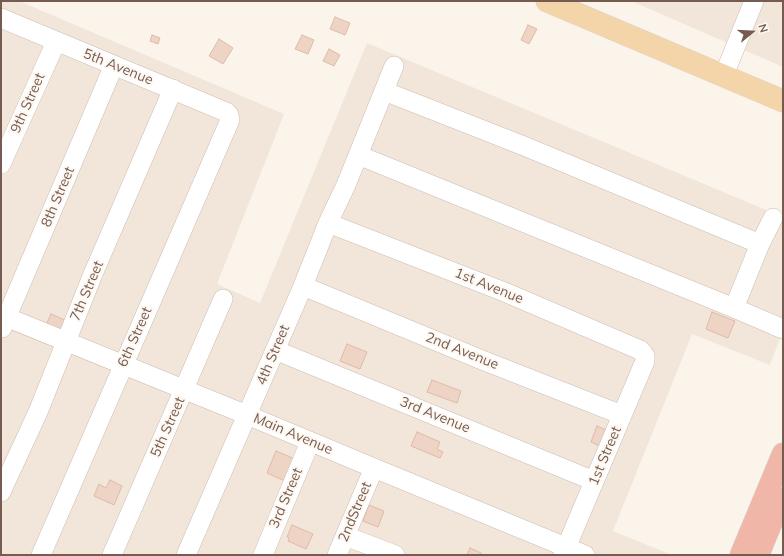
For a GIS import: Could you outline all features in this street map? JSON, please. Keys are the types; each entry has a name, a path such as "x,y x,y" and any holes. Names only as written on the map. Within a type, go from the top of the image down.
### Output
{"highway":[{"path":"741,555 783,454"},
{"path":"758,555 783,493"}],"main road":[{"path":"547,1 574,6 783,101"}],"street":[{"path":"724,75 754,1"},
{"name":"5th Avenue","path":"1,18 226,112 229,115 230,120"},
{"name":"9th Street","path":"1,164 56,42"},
{"name":"8th Street","path":"3,321 114,65"},
{"name":"4th Street","path":"186,555 303,286 328,223 346,185 394,66"},
{"name":"7th Street","path":"1,492 38,412 65,342 173,89"},
{"path":"384,91 524,146 760,244"},
{"name":"6th Street","path":"41,555 230,120"},
{"path":"358,155 783,329"},
{"path":"734,308 760,244 773,218"},
{"name":"1st Avenue","path":"328,223 507,293 640,350 645,356"},
{"name":"2nd Avenue","path":"303,286 475,357 622,415"},
{"name":"5th Street","path":"112,555 223,299"},
{"name":"Main Avenue","path":"3,321 65,342 123,365 374,468 565,551 585,555"},
{"name":"3rd Avenue","path":"275,350 594,481"},
{"name":"1st Street","path":"565,551 645,361 645,356"},
{"name":"3rd Street","path":"263,555 310,442"},
{"name":"2ndStreet","path":"337,555 374,468"},
{"path":"344,536 395,555"}],"shaded area":[{"path":"1,1 19,1 284,114 217,284 260,303 367,43 783,217 783,331 770,365 692,334 613,531 672,555 1,555"},
{"path":"631,1 783,1 783,67"}],"building":[{"path":"335,17 350,23 345,35 330,29"},
{"path":"528,25 537,29 529,44 521,40"},
{"path":"152,35 160,38 158,44 150,41"},
{"path":"302,35 314,40 308,54 295,49"},
{"path":"219,39 233,48 223,64 209,56"},
{"path":"329,49 340,55 334,66 323,61"},
{"path":"712,312 735,321 728,338 706,329"},
{"path":"51,314 69,322 64,333 46,325"},
{"path":"347,344 367,352 360,369 340,361"},
{"path":"432,380 461,391 457,403 427,392"},
{"path":"597,426 611,432 604,448 591,442"},
{"path":"417,432 440,442 437,449 443,452 440,458 411,446"},
{"path":"276,451 297,460 287,482 267,473"},
{"path":"110,480 122,486 114,505 94,496 99,484 106,488"},
{"path":"369,505 384,511 378,527 363,521"},
{"path":"292,525 313,534 306,549 288,541 289,538 287,537"},
{"path":"470,548 481,553 481,555 467,555"}]}
